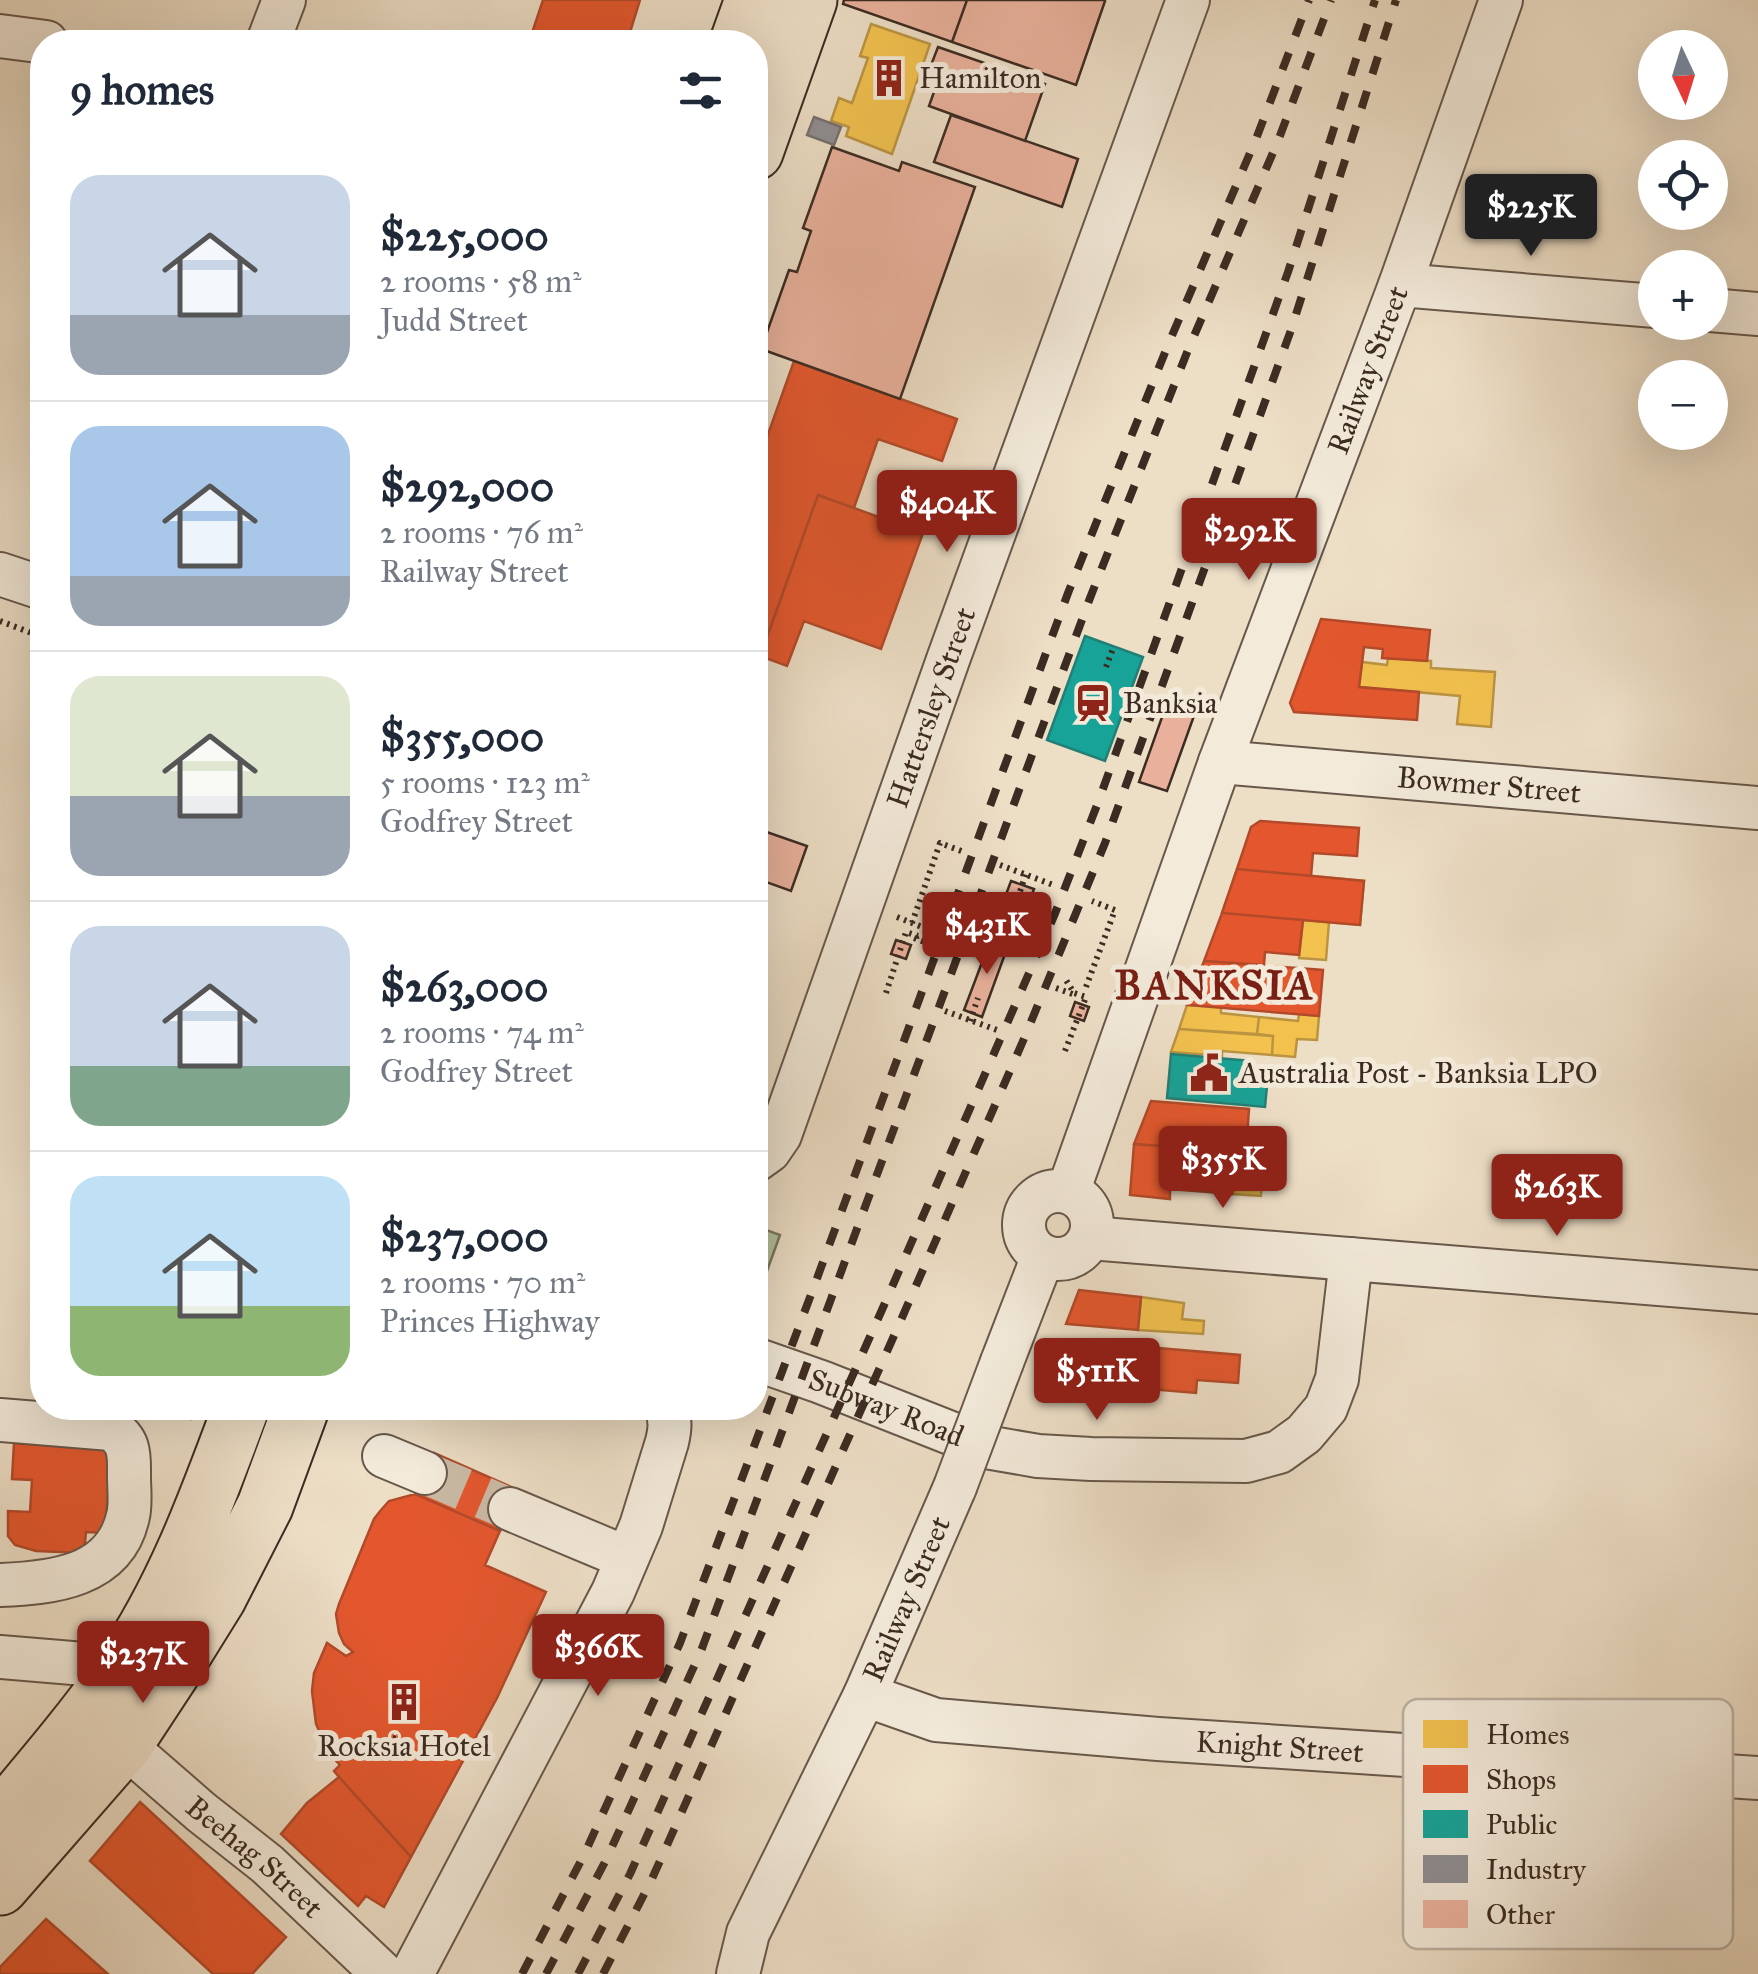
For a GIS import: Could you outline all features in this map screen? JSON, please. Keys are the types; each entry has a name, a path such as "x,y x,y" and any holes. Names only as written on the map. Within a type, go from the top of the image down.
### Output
{"highway":[{"path":"742,30 753,0"},
{"path":"768,115 808,0"},
{"path":"0,1887 124,1745 146,1670 154,1610 211,1488 236,1420"},
{"path":"0,1818 54,1755 218,1598 264,1506 296,1420"}],"street":[{"path":"273,30 284,0"},
{"name":"Hattersley Street","path":"768,1148 1188,0"},
{"name":"Railway Street","path":"1068,1192 1220,762 1400,285 1501,0"},
{"path":"0,36 30,40"},
{"path":"1400,285 1638,305"},
{"path":"1728,312 1758,314"},
{"path":"0,574 30,584"},
{"name":"Bowmer Street","path":"1220,762 1758,808"},
{"path":"1068,1192 1078,1197 1091,1215 1090,1238 1076,1255 1065,1259 1042,1256 1027,1240 1023,1229 1028,1207 1045,1193 1068,1192"},
{"path":"1090,1238 1758,1292"},
{"name":"Railway Street","path":"738,1974 748,1933 865,1695 955,1487 1042,1256"},
{"name":"Subway Road","path":"768,1364 986,1447 1092,1460 1246,1462 1279,1452 1304,1434 1326,1408 1337,1379 1351,1259"},
{"path":"0,1420 111,1429 121,1435 128,1447 129,1480 129,1514 120,1539 105,1558 88,1570 63,1577 0,1585"},
{"path":"412,1974 613,1592 641,1526 670,1420"},
{"path":"384,1456 425,1473"},
{"path":"510,1509 627,1558"},
{"path":"0,1657 146,1670"},
{"name":"Knight Street","path":"865,1695 936,1720 1403,1755"},
{"name":"Beehag Street","path":"124,1745 267,1864 384,1974"},
{"name":"Knight Street","path":"1733,1776 1758,1778"}],"path":[{"path":"0,621 30,632"},
{"path":"1106,667 1114,646"},
{"path":"912,923 940,843 964,852"},
{"path":"1000,864 1056,886"},
{"path":"998,954 1026,874"},
{"path":"1065,1051 1086,997 1074,993 1066,980 1086,988 1115,910 1092,901"},
{"path":"886,993 906,932 918,936 933,931 894,916"},
{"path":"901,950 908,936 930,944"},
{"path":"1056,988 1082,998 1080,1011"},
{"path":"970,1021 978,998"},
{"path":"946,1011 997,1030"}],"green space":[{"path":"768,1231 780,1235 768,1268"}],"building: Homes":[{"name":"Hamilton","path":"871,24 930,44 892,154 846,136 849,127 831,121 839,98 852,103 868,58 860,56"},
{"path":"1388,658 1431,661 1431,668 1495,672 1491,727 1457,724 1460,696 1359,687 1362,662 1387,665"},
{"path":"1237,869 1364,881 1360,925 1222,913"},
{"path":"1303,920 1329,922 1326,960 1299,958"},
{"path":"1187,1005 1221,1007 1221,1013 1259,1017 1257,1034 1179,1029"},
{"path":"1299,1014 1319,1016 1317,1040 1297,1039 1295,1057 1272,1055 1273,1036 1257,1034 1259,1017 1298,1021"},
{"path":"1179,1029 1273,1036 1272,1055 1171,1052"},
{"path":"1235,1156 1263,1158 1261,1196 1232,1194"},
{"path":"1141,1297 1184,1303 1182,1319 1204,1321 1203,1334 1138,1330"}],"building: Shops":[{"path":"543,0 640,0 631,30 533,30"},
{"path":"794,361 957,419 942,461 878,439 854,508 818,495 768,635 768,434"},
{"path":"818,495 923,533 881,649 804,621 787,666 768,659 768,634"},
{"path":"1321,619 1430,630 1427,661 1382,658 1383,649 1364,647 1359,687 1419,692 1417,720 1294,712 1290,703"},
{"path":"1260,821 1359,828 1357,856 1313,853 1311,876 1237,869 1251,827"},
{"path":"1237,869 1364,881 1360,925 1222,913"},
{"path":"1222,913 1303,920 1299,955 1265,952 1264,965 1204,961"},
{"path":"1204,961 1323,970 1319,1016 1187,1005"},
{"path":"1151,1101 1249,1109 1246,1152 1134,1144"},
{"path":"1134,1144 1235,1152 1232,1194 1170,1189 1170,1199 1130,1195"},
{"path":"1079,1290 1141,1297 1138,1330 1066,1324"},
{"path":"1063,1340 1240,1355 1238,1383 1197,1380 1196,1393 1066,1382 1068,1363 1060,1362"},
{"path":"73,1420 78,1420 111,1449 138,1497 108,1495 105,1533 86,1532 84,1553 36,1551 15,1545 8,1536 8,1511 30,1512 32,1480 12,1479 14,1443 71,1447"},
{"path":"434,1453 518,1490 500,1531 415,1494"},
{"name":"Rocksia Hotel","path":"415,1494 500,1531 485,1565 546,1592 497,1698 384,1907 366,1896 358,1906 281,1834 307,1803 339,1777 334,1771 340,1765 329,1753 316,1724 314,1673 327,1643 346,1656 353,1652 339,1633 339,1604 374,1519 389,1501"},
{"path":"339,1777 411,1857 384,1907 366,1896 358,1906 281,1834 307,1803"},
{"path":"140,1802 286,1937 252,1974 213,1974 90,1861"},
{"path":"46,1919 108,1974 0,1974 0,1967"}],"building: Public":[{"path":"1085,636 1143,657 1105,761 1047,740"},
{"name":"Australia Post - Banksia LPO","path":"1171,1054 1251,1061 1249,1085 1267,1086 1265,1107 1167,1098"}],"building: Industry":[{"path":"814,117 841,127 834,145 807,135"}],"building: Other":[{"path":"844,0 967,0 952,42 843,4"},
{"path":"967,0 1104,0 1076,85 952,42"},
{"path":"938,47 1045,84 1025,141 929,106 939,78 928,73"},
{"path":"951,115 1078,159 1062,207 934,162"},
{"path":"832,147 899,171 902,162 975,187 900,399 768,352 768,329 789,270 797,272 811,231 803,228"},
{"path":"1167,703 1195,713 1167,791 1139,782"},
{"path":"768,832 807,846 791,891 768,883"},
{"path":"1011,881 1034,889 1018,932 995,924"},
{"path":"992,936 1009,943 982,1017 964,1010"},
{"path":"896,940 911,945 906,959 891,954"},
{"path":"1075,1002 1089,1007 1084,1021 1070,1016"}],"tunnel":[{"path":"425,1473 510,1509"}],"railway":[{"path":"768,1409 1068,593 1256,139 1309,0"},
{"path":"546,1974 606,1860 701,1651 1090,598 1188,350 1278,141 1331,0"},
{"path":"578,1974 630,1874 1054,916 1288,272 1375,0"},
{"path":"603,1974 651,1881 901,1320 1105,843 1291,330 1396,0"},
{"path":"522,1974 584,1855 680,1643 764,1420"}],"place":[{"name":"Hamilton","path":"889,78"},
{"name":"Banksia","path":"1093,703"},
{"name":"Australia Post - Banksia LPO","path":"1209,1073"},
{"name":"Rocksia Hotel","path":"404,1702"}],"district":[{"name":"BANKSIA","path":"1215,985"}]}
